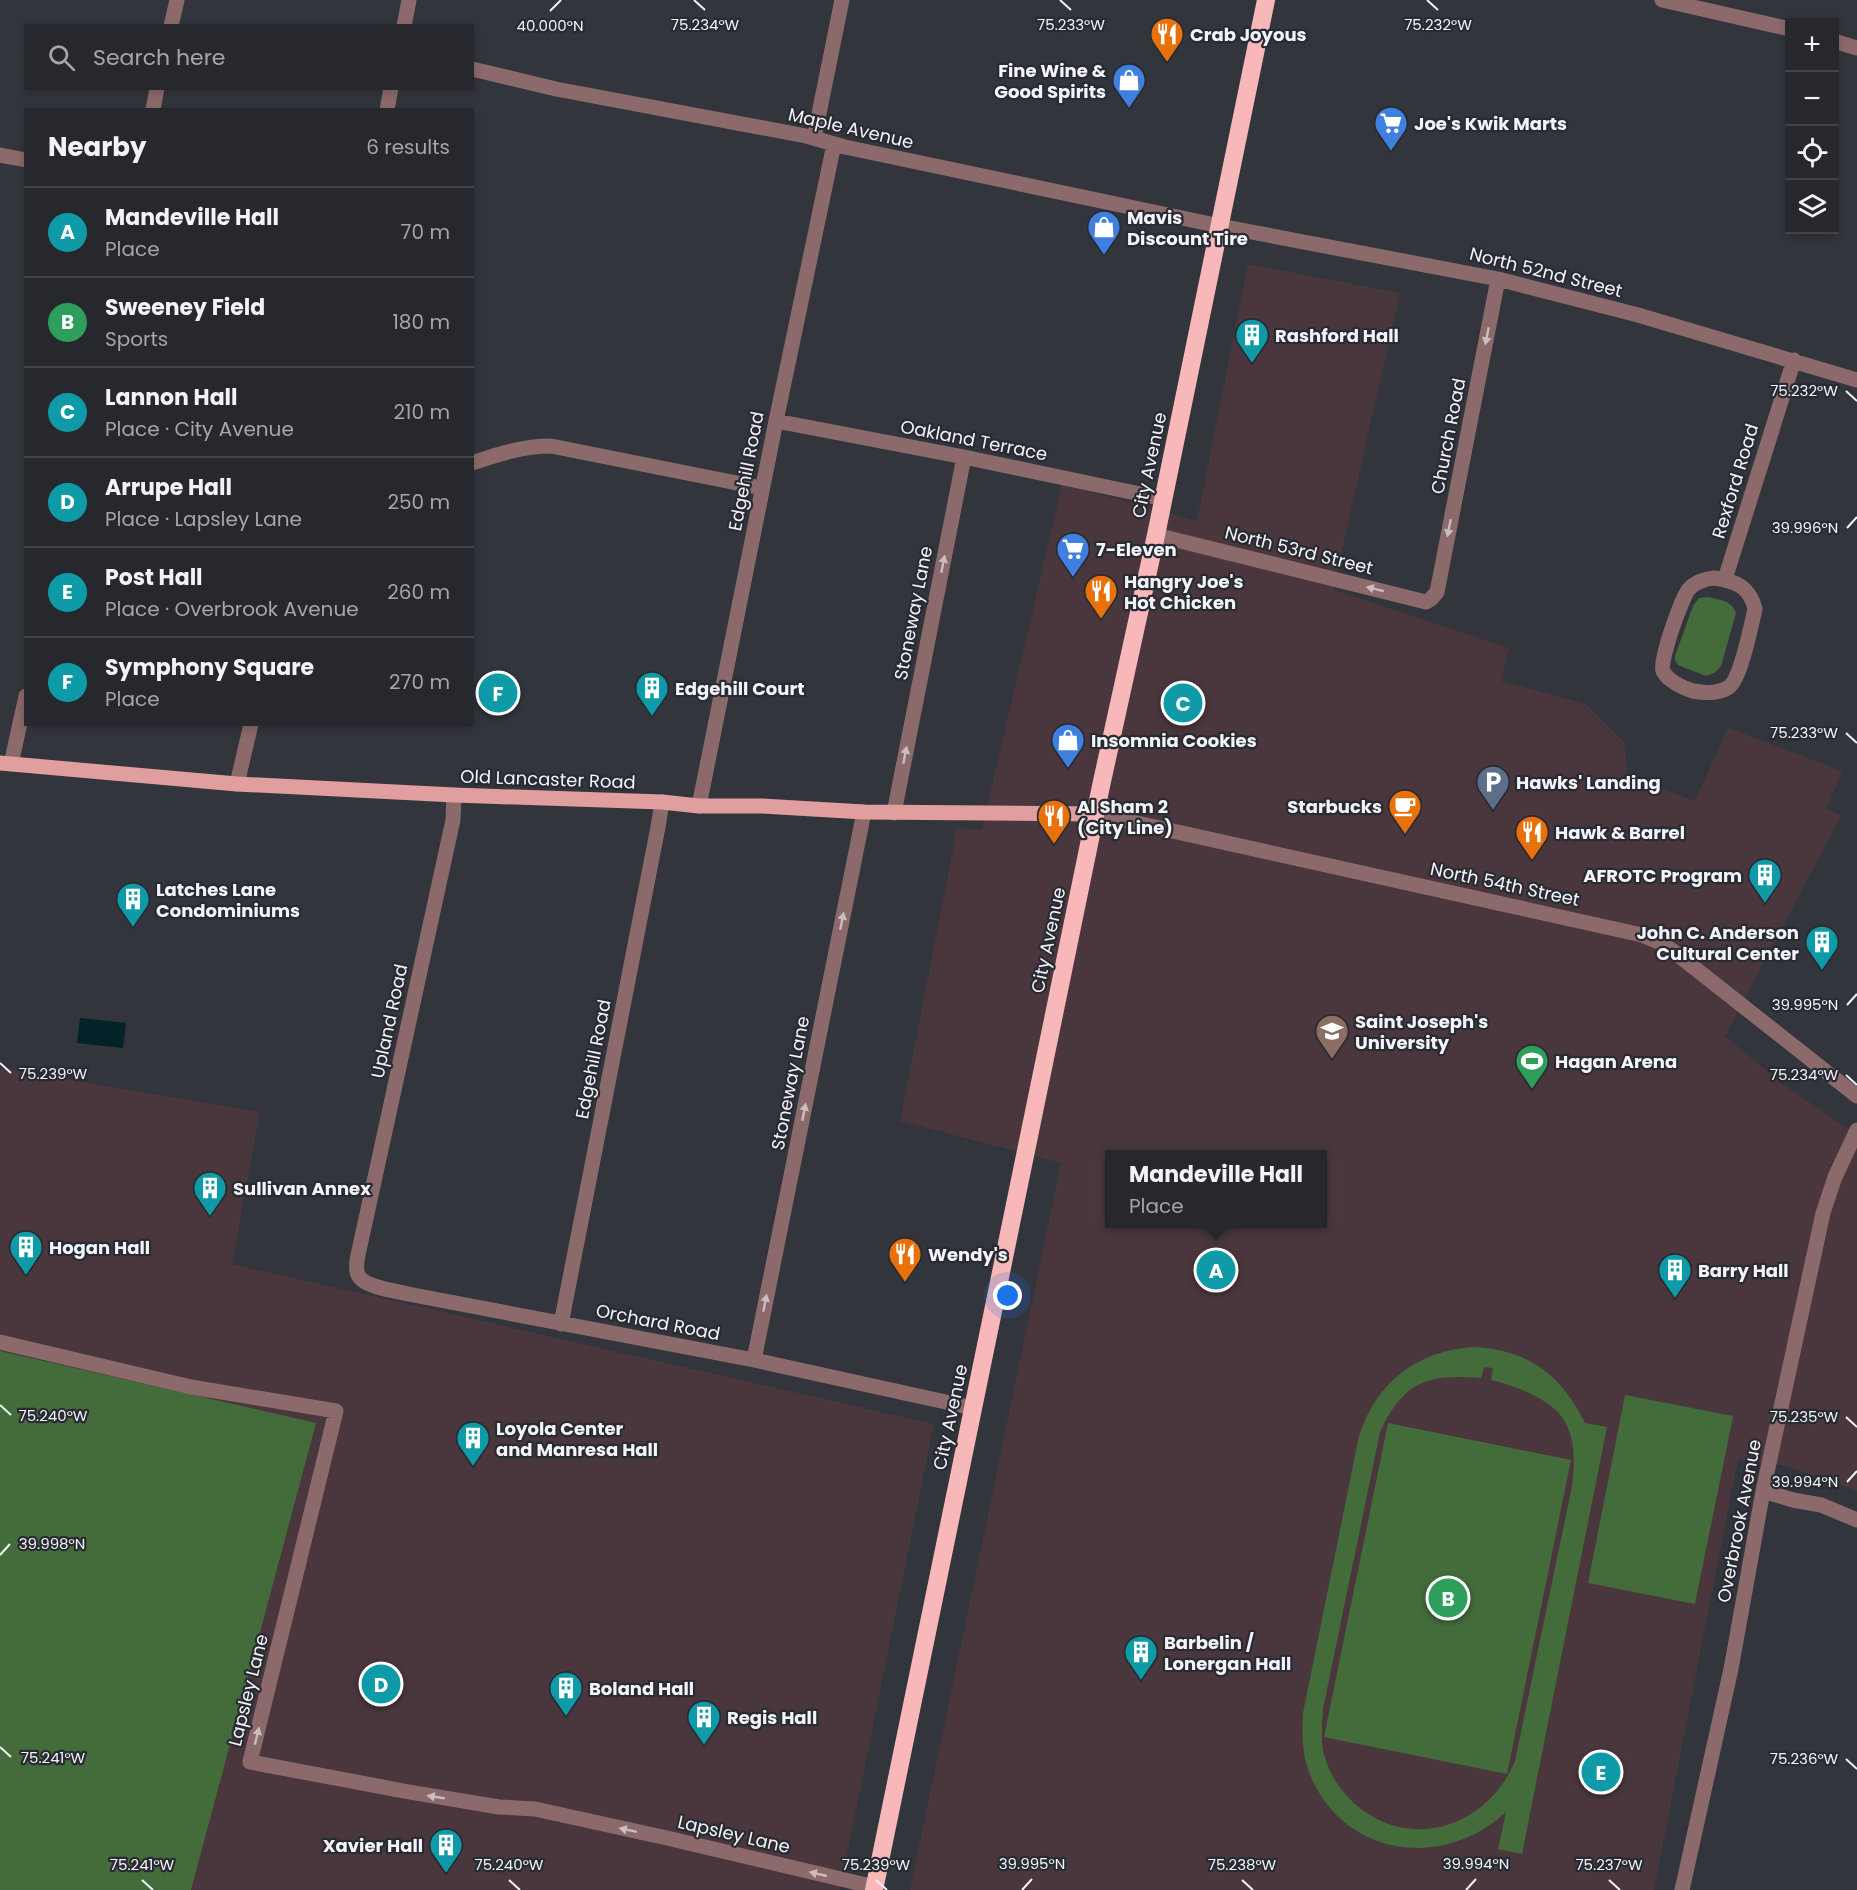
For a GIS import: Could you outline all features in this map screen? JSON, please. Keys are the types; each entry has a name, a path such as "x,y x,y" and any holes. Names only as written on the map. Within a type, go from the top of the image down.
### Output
{"highway":[{"name":"City Avenue","path":"875,1889 1266,0"}],"main road":[{"name":"Old Lancaster Road","path":"5,764 237,784 454,795 894,813 1096,814"}],"street":[{"path":"171,24 177,0"},
{"path":"404,24 409,0"},
{"path":"814,138 842,0"},
{"path":"1662,0 1785,27"},
{"path":"1839,43 1857,48"},
{"name":"Maple Avenue","path":"474,69 556,89 814,138 1220,226"},
{"path":"153,108 157,90"},
{"path":"387,108 391,90"},
{"name":"Edgehill Road","path":"699,806 762,488 834,144"},
{"path":"0,155 24,160"},
{"name":"North 52nd Street","path":"1220,226 1498,279 1638,315 1857,380"},
{"name":"Church Road","path":"1431,599 1437,592 1498,279"},
{"name":"Rexford Road","path":"1725,579 1794,360"},
{"name":"Oakland Terrace","path":"776,421 1164,499"},
{"path":"474,462 513,450 551,446 762,488"},
{"name":"Stoneway Lane","path":"894,813 964,457"},
{"name":"North 53rd Street","path":"1156,535 1426,602 1431,599"},
{"path":"1706,579 1725,579 1743,587 1749,593 1755,609 1739,671 1734,682 1721,691 1712,693 1692,691 1674,682 1663,672 1662,659 1684,598 1690,588 1706,579"},
{"path":"5,764 24,702"},
{"path":"237,784 251,726"},
{"name":"Upland Road","path":"358,1255 453,820 454,795"},
{"name":"Edgehill Road","path":"561,1324 662,802"},
{"name":"Stoneway Lane","path":"754,1360 864,812"},
{"name":"North 54th Street","path":"1096,814 1642,935 1673,951 1857,1096"},
{"name":"Overbrook Avenue","path":"1682,1890 1731,1670 1763,1491 1823,1213 1835,1177 1857,1130"},
{"name":"Orchard Road","path":"358,1255 356,1264 358,1274 361,1280 369,1284 561,1324 754,1360 974,1408"},
{"name":"Lapsley Lane","path":"0,1342 191,1387 336,1411 250,1762 420,1794 499,1807 535,1809 667,1838 875,1889"},
{"path":"1763,1491 1821,1505 1857,1520"}],"shaded area":[{"name":"Saint Joseph's University","path":"1248,264 1400,293 1333,590 1509,648 1501,681 1586,704 1624,742 1628,776 1695,801 1728,728 1842,771 1827,808 1841,816 1725,1036 1781,1083 1857,1135 1857,1491 1786,1466 1738,1459 1654,1890 910,1890 1061,1163 900,1121 957,828 982,829 1062,484 1197,521"},
{"path":"0,1068 260,1112 232,1264 934,1424 840,1890 0,1890"}],"green space":[{"path":"1708,597 1728,603 1736,613 1721,666 1716,672 1706,676 1678,665 1675,656 1693,606 1699,598"},
{"path":"1474,1347 1494,1349 1527,1360 1554,1379 1576,1406 1585,1423 1607,1427 1522,1854 1498,1849 1506,1812 1481,1831 1453,1843 1424,1848 1396,1846 1369,1838 1345,1822 1324,1801 1309,1772 1304,1750 1303,1713 1359,1436 1377,1399 1402,1372 1417,1362 1453,1350","holes":["1484,1367 1493,1368 1491,1380 1539,1398 1562,1417 1572,1442 1574,1460 1572,1486 1515,1761 1503,1783 1487,1802 1468,1816 1447,1825 1424,1829 1401,1827 1378,1820 1356,1805 1335,1781 1323,1751 1323,1709 1380,1432 1398,1401 1419,1384 1446,1378 1481,1378"]},
{"path":"0,1351 316,1423 191,1890 0,1890"},
{"path":"1625,1395 1733,1416 1695,1604 1588,1583"},
{"path":"1388,1423 1571,1460 1507,1774 1324,1737"}],"water":[{"path":"80,1018 126,1023 123,1048 77,1043"}],"place":[{"name":"Crab Joyous","path":"1167,63"},
{"name":"Fine Wine & Good Spirits","path":"1129,109"},
{"name":"Joe's Kwik Marts","path":"1391,152"},
{"name":"Mavis Discount Tire","path":"1104,256"},
{"name":"Rashford Hall","path":"1252,364"},
{"name":"7-Eleven","path":"1073,578"},
{"name":"Hangry Joe's Hot Chicken","path":"1101,620"},
{"name":"Symphony Square","path":"498,693"},
{"name":"Lannon Hall","path":"1183,703"},
{"name":"Edgehill Court","path":"652,717"},
{"name":"Insomnia Cookies","path":"1068,769"},
{"name":"Hawks' Landing","path":"1493,811"},
{"name":"Starbucks","path":"1405,835"},
{"name":"Al Sham 2 (City Line)","path":"1054,845"},
{"name":"Hawk & Barrel","path":"1532,861"},
{"name":"AFROTC Program","path":"1765,904"},
{"name":"Latches Lane Condominiums","path":"133,928"},
{"name":"John C. Anderson Cultural Center","path":"1822,971"},
{"name":"Saint Joseph's University","path":"1332,1060"},
{"name":"Hagan Arena","path":"1532,1090"},
{"name":"Sullivan Annex","path":"210,1217"},
{"name":"Mandeville Hall","path":"1216,1270"},
{"name":"Hogan Hall","path":"26,1276"},
{"name":"Wendy's","path":"905,1283"},
{"name":"Barry Hall","path":"1675,1299"},
{"name":"Loyola Center and Manresa Hall","path":"473,1467"},
{"name":"Sweeney Field","path":"1448,1598"},
{"name":"Barbelin / Lonergan Hall","path":"1141,1681"},
{"name":"Arrupe Hall","path":"381,1684"},
{"name":"Boland Hall","path":"566,1717"},
{"name":"Regis Hall","path":"704,1746"},
{"name":"Post Hall","path":"1601,1772"},
{"name":"Xavier Hall","path":"446,1874"}]}
